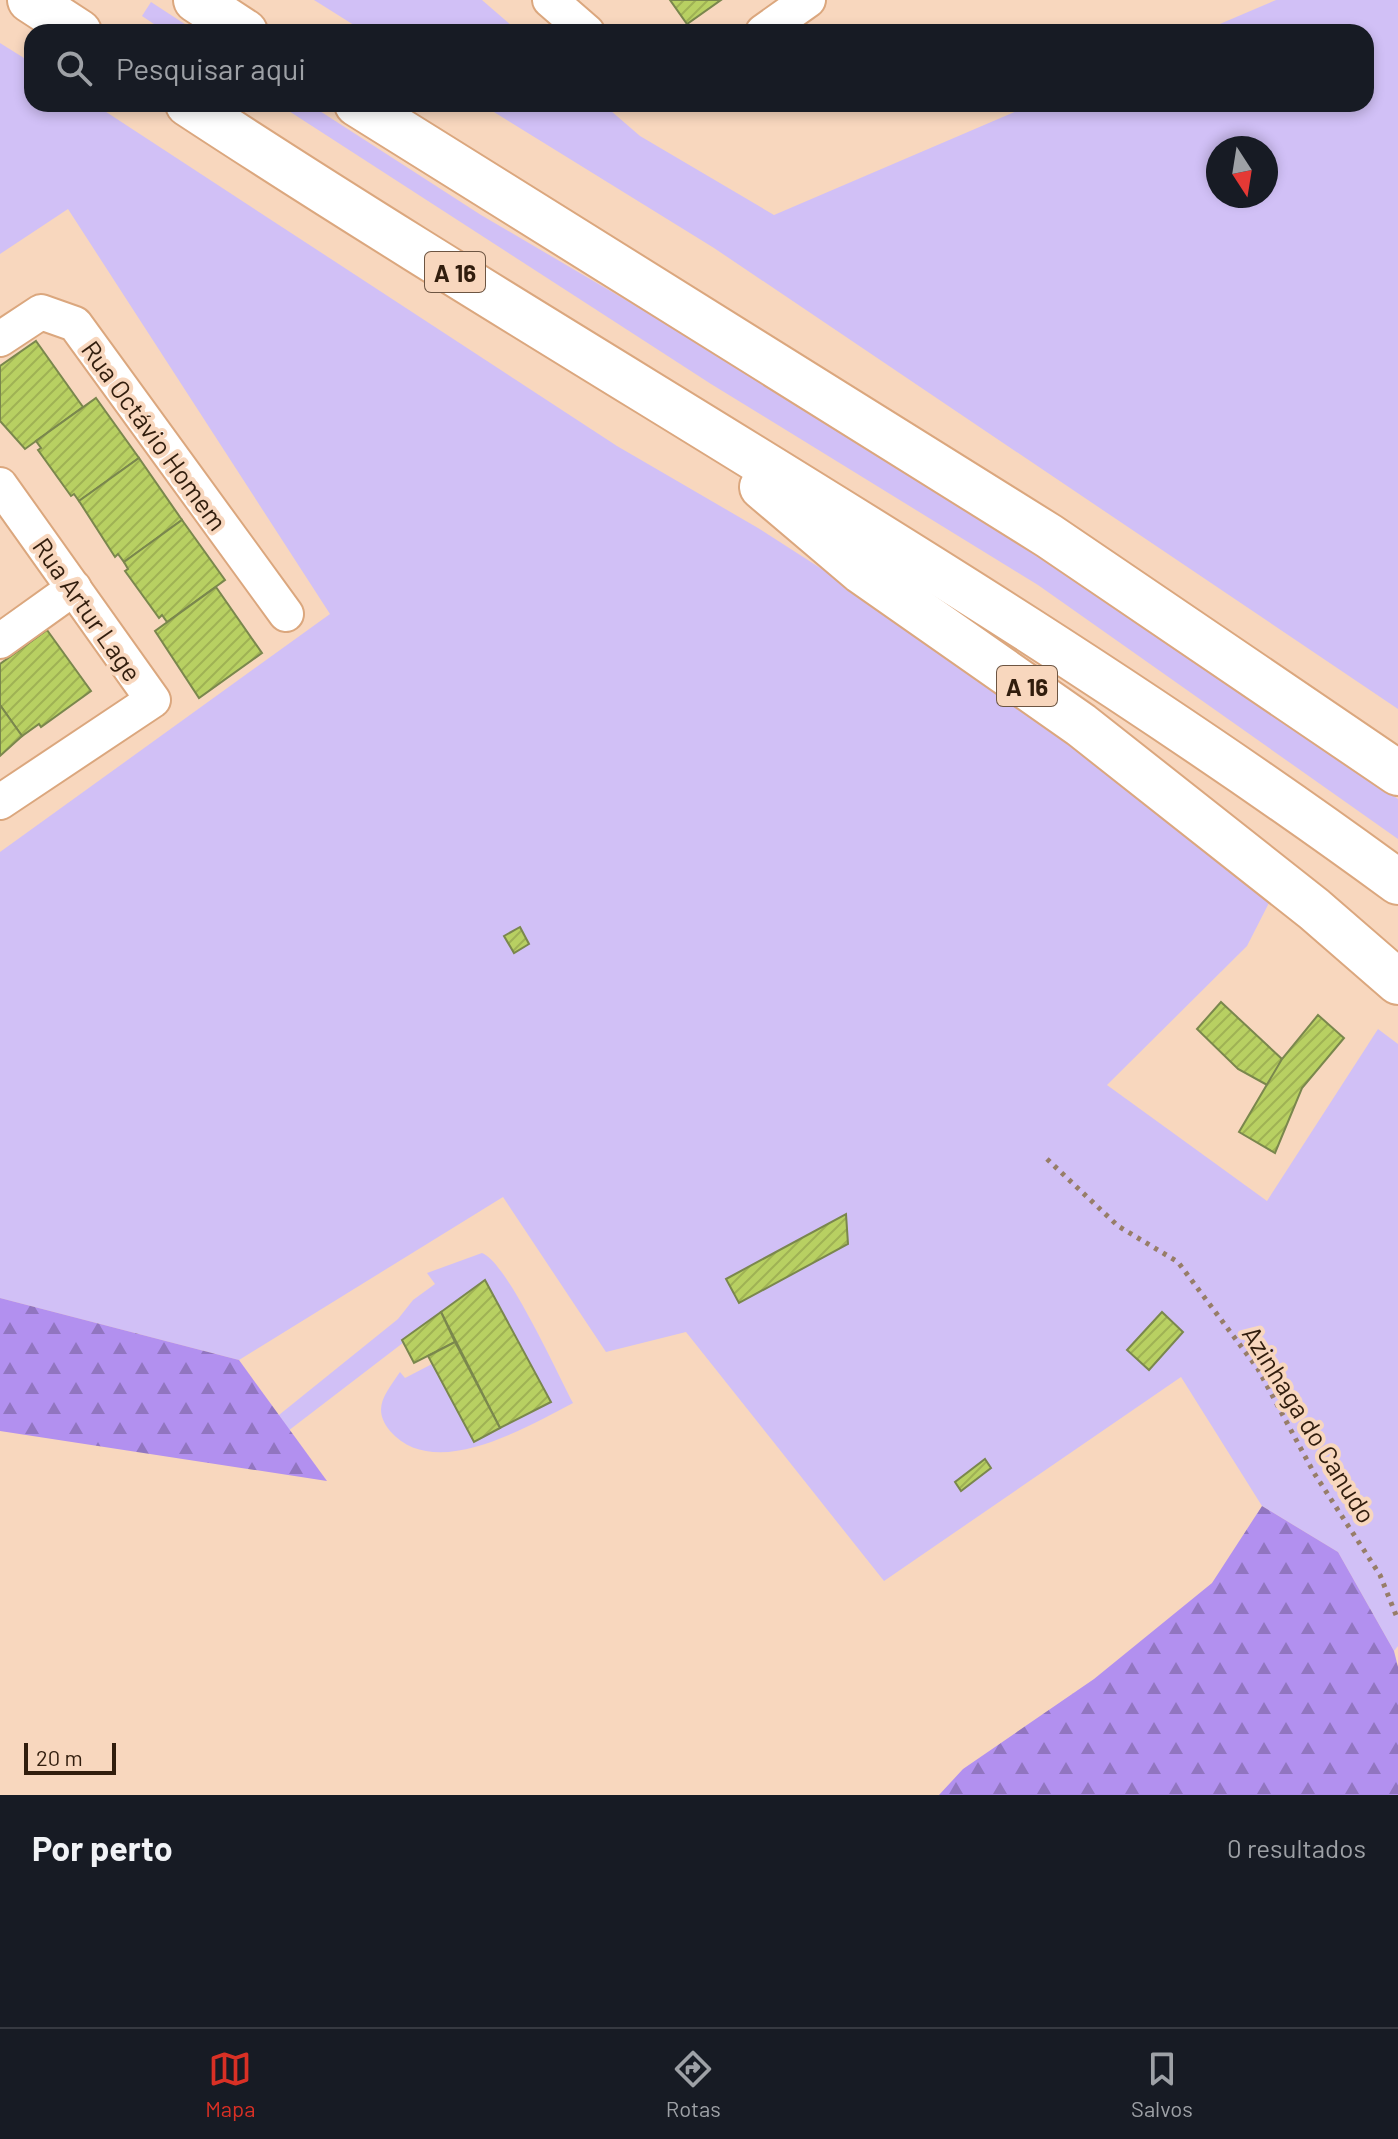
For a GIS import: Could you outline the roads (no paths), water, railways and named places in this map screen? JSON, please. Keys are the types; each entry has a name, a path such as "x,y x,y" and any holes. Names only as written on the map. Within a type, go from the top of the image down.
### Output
{"highway":[{"path":"30,0 67,24"},
{"path":"196,0 233,24"},
{"name":"A 16","path":"201,112 1022,624 1240,770 1398,882"},
{"path":"370,112 1049,536 1302,704 1398,773"},
{"name":"A 16","path":"653,396 861,571 1081,725 1314,909 1398,982"},
{"path":"1302,704 1398,749"}],"street":[{"path":"550,0 578,24"},
{"path":"774,24 808,0"},
{"name":"Rua Octávio Homem","path":"0,339 41,312 75,324 286,614"},
{"name":"Rua Artur Lage","path":"0,485 153,700 0,802"},
{"path":"0,641 74,588"}]}
